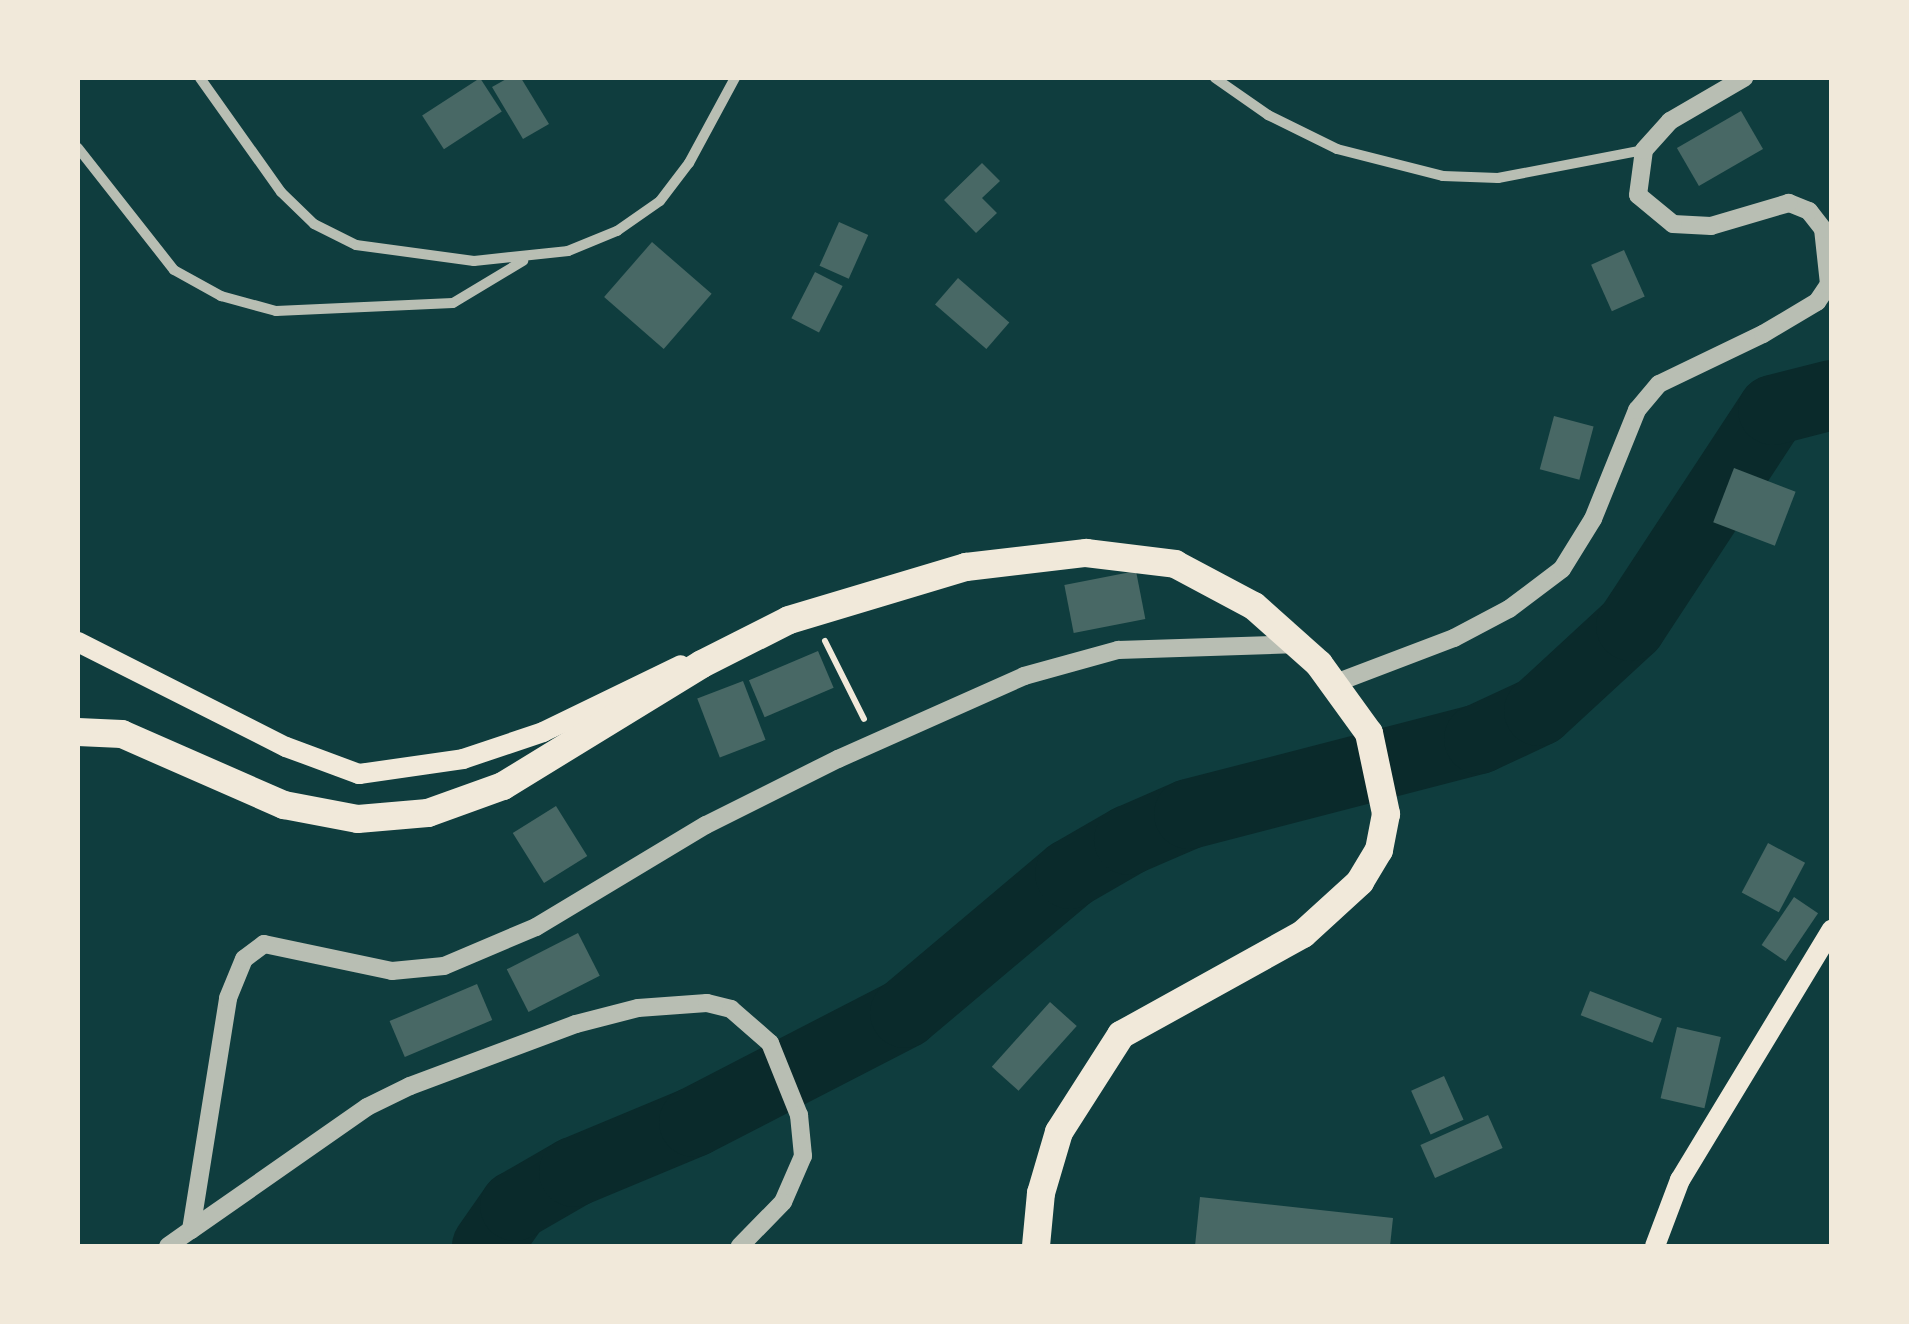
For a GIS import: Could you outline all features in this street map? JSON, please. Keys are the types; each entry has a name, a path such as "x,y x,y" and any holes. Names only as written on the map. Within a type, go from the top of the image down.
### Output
{"highway":[{"path":"78,732 122,734 284,806 358,819 428,813 503,786 702,664 800,616 966,566 1086,553 1175,564 1254,606 1300,644 1369,733 1386,814 1379,850 1360,882 1303,934 1121,1035 1058,1132 1041,1192 1036,1246"}],"main road":[{"path":"78,642 286,747 358,774 463,759 543,732 608,696 800,616"},
{"path":"1657,1244 1680,1180 1832,929"}],"street":[{"path":"200,78 281,192 314,224 356,245 423,258 528,258 568,251 618,232 660,202 689,163 735,78"},
{"path":"1216,78 1268,115 1337,148 1443,176 1498,178 1644,150"},
{"path":"1333,684 1454,638 1509,609 1562,570 1593,518 1637,410 1660,384 1763,334 1817,302 1830,284 1823,230 1809,210 1789,203 1711,226 1673,224 1638,195 1644,150 1670,120 1744,78"},
{"path":"78,148 174,270 222,296 276,311 453,303 528,258"},
{"path":"191,1230 228,998 244,959 264,944 392,971 444,966 536,927 706,826 875,742 1024,676 1118,650 1300,644"},
{"path":"168,1246 367,1107 410,1086 576,1024 638,1008 707,1003 731,1009 770,1043 799,1115 803,1156 783,1202 740,1246"}],"path":[{"path":"800,616 875,742"}],"building":[{"path":"480,78 502,112 444,149 422,116"},
{"path":"508,78 521,78 549,124 523,139 492,87"},
{"path":"1741,111 1763,149 1699,186 1677,148"},
{"path":"982,163 1000,181 982,198 997,213 976,233 944,200"},
{"path":"839,222 868,235 849,279 819,266"},
{"path":"652,242 712,294 664,349 604,297"},
{"path":"1624,250 1645,297 1612,311 1591,265"},
{"path":"815,272 843,286 819,332 791,318"},
{"path":"958,278 1009,323 986,349 935,304"},
{"path":"1554,416 1594,427 1579,480 1540,469"},
{"path":"1734,468 1796,492 1775,546 1713,522"},
{"path":"1136,571 1145,619 1074,633 1064,585"},
{"path":"818,651 834,688 765,717 749,680"},
{"path":"743,681 766,740 720,757 697,699"},
{"path":"556,806 587,856 544,883 513,833"},
{"path":"1768,843 1805,863 1779,912 1742,892"},
{"path":"1794,897 1818,913 1786,961 1762,945"},
{"path":"578,933 600,976 529,1012 507,969"},
{"path":"477,984 492,1020 405,1057 390,1021"},
{"path":"1590,991 1662,1019 1653,1043 1581,1015"},
{"path":"1050,1002 1077,1026 1019,1091 992,1067"},
{"path":"1677,1027 1721,1037 1704,1108 1661,1098"},
{"path":"1444,1076 1464,1120 1431,1134 1411,1091"},
{"path":"1488,1115 1503,1148 1435,1178 1420,1145"},
{"path":"1200,1197 1393,1218 1390,1246 1195,1246"}],"waterway":[{"path":"487,1246 515,1206 574,1172 694,1122 905,1013 1070,874 1129,840 1189,814 1479,739 1539,711 1631,626 1773,410 1832,395"}]}
